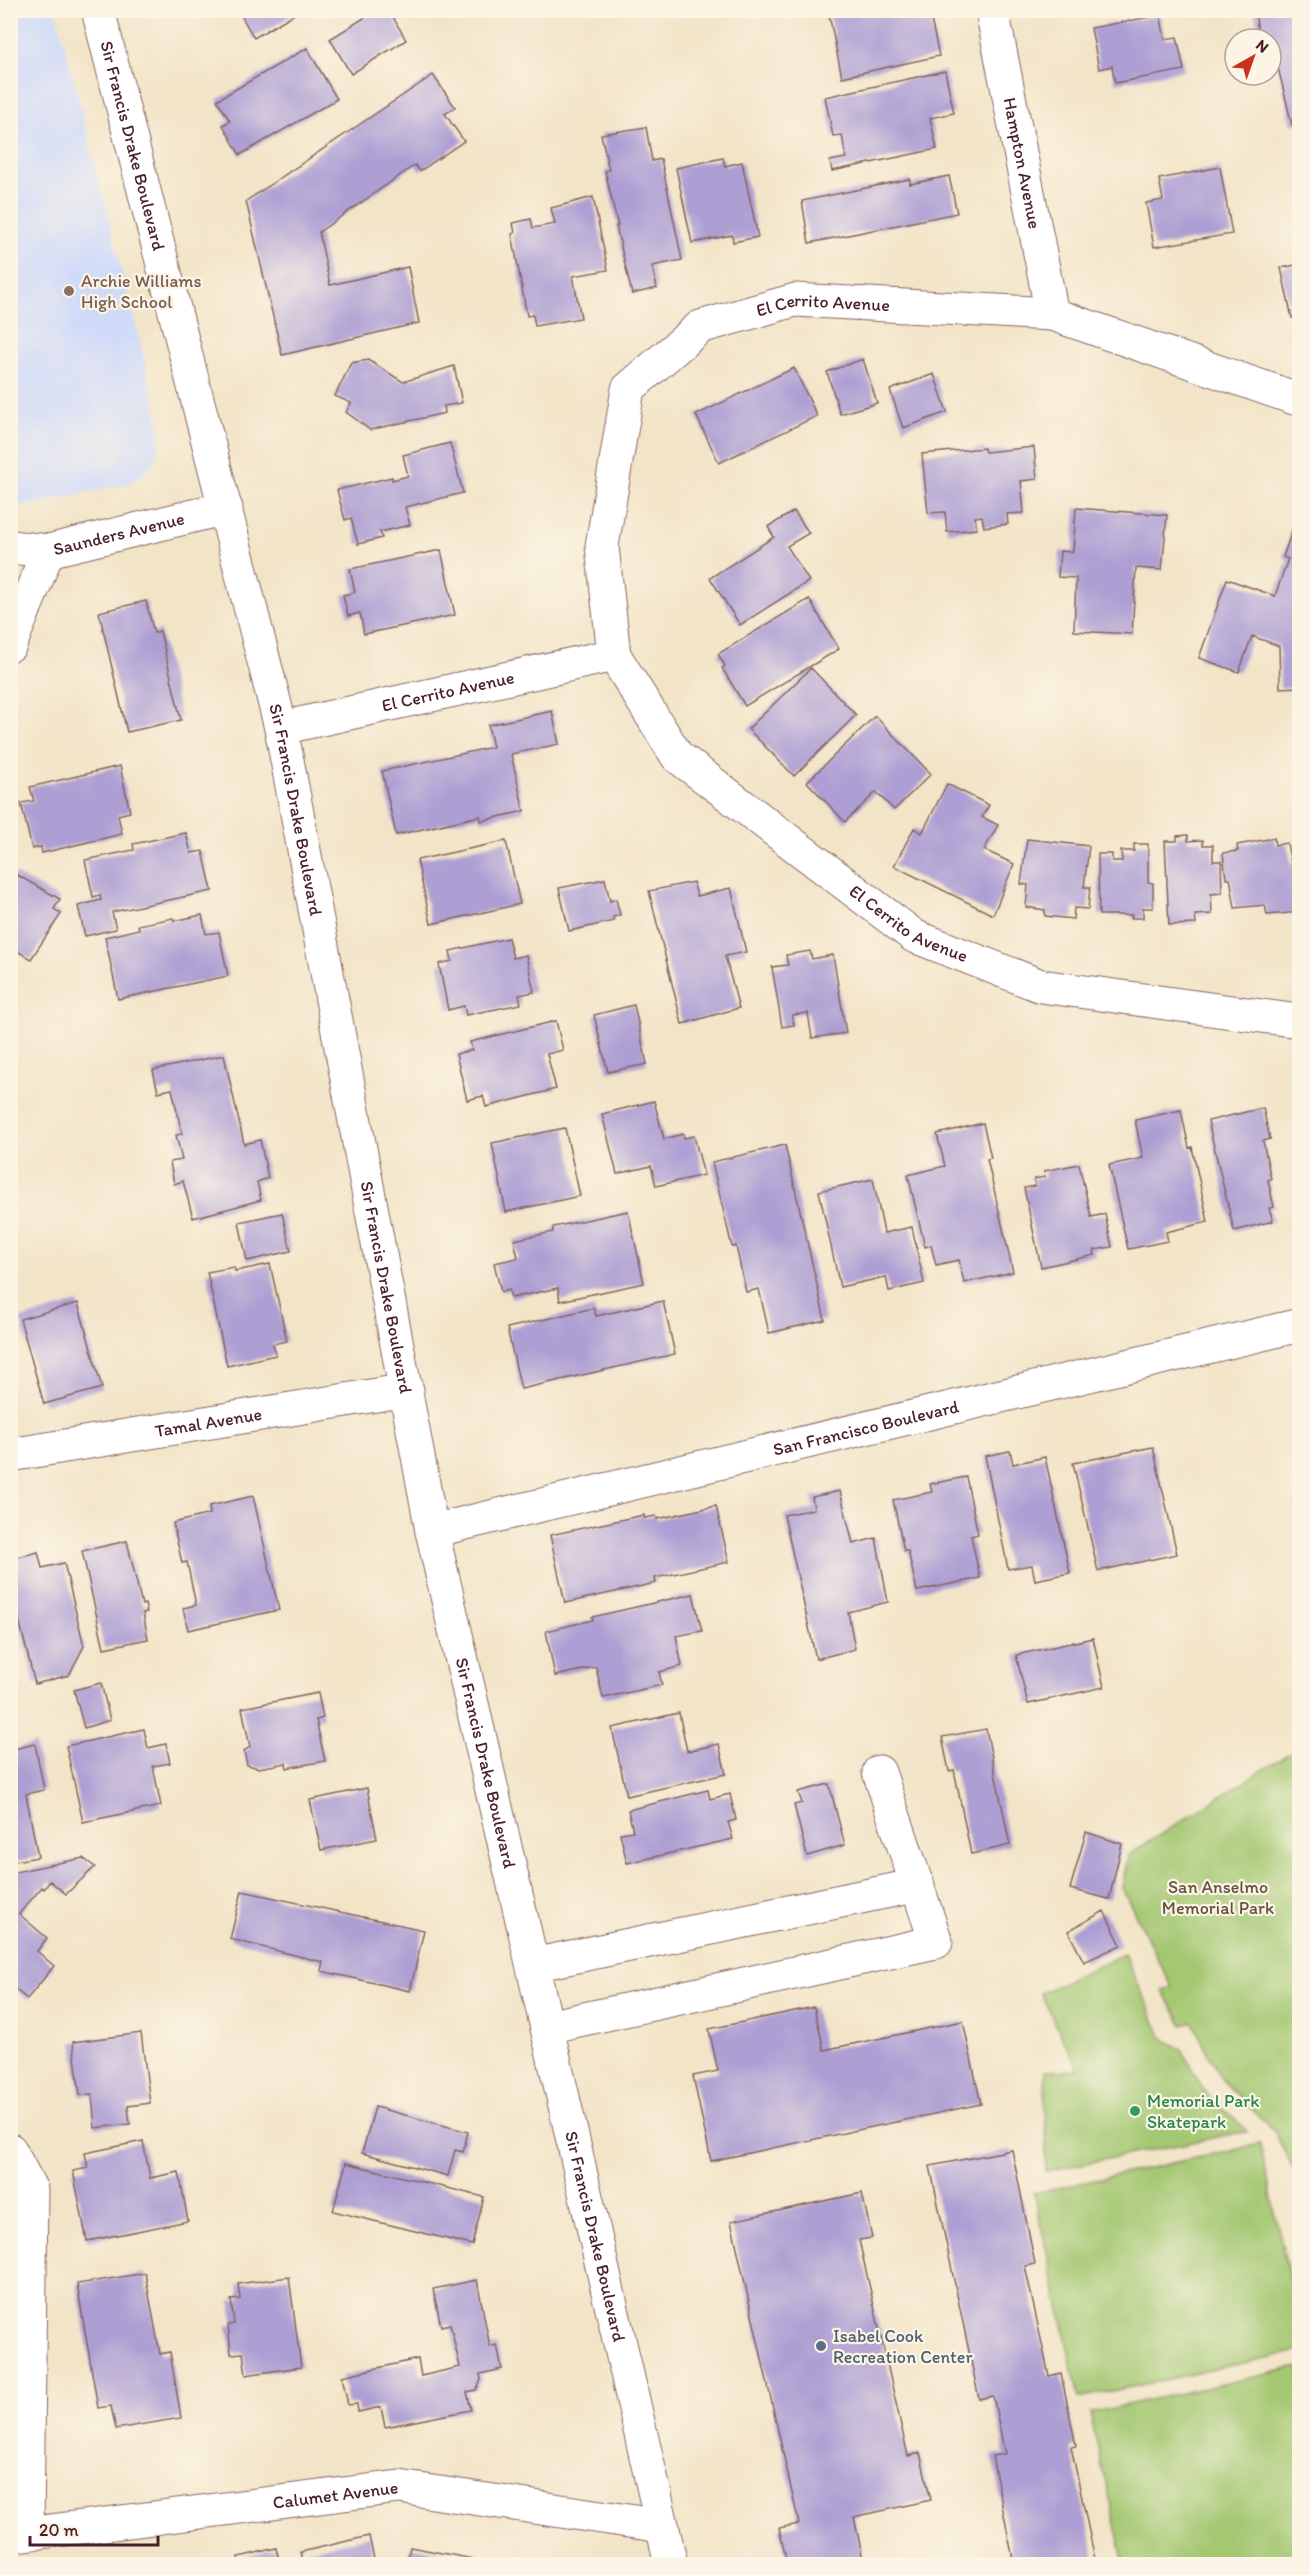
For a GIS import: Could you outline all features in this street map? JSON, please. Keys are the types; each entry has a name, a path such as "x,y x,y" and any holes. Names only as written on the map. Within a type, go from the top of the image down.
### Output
{"street":[{"name":"Sir Francis Drake Boulevard","path":"98,10 281,728 432,1531 670,2565"},
{"name":"Hampton Avenue","path":"992,10 1052,315"},
{"name":"El Cerrito Avenue","path":"1299,400 1052,315 795,300 700,327 628,389 602,546 614,655 677,756 914,936 1041,987 1299,1021"},
{"name":"Saunders Avenue","path":"10,547 48,551 226,508"},
{"path":"10,645 48,551"},
{"name":"El Cerrito Avenue","path":"281,728 614,655"},
{"name":"San Francisco Boulevard","path":"432,1531 1299,1324"},
{"name":"Tamal Avenue","path":"10,1455 406,1390"},
{"path":"548,2027 936,1942 879,1772"},
{"path":"533,1965 918,1886"},
{"path":"10,2150 31,2190 19,2534"},
{"name":"Calumet Avenue","path":"19,2534 399,2487 662,2526"}],"shaded area":[{"name":"Archie Williams High School","path":"11,10 56,11 156,406 161,443 154,461 140,477 123,485 11,508"}],"green space":[{"name":"San Anselmo Memorial Park","path":"1299,1747 1299,2180 1274,2131 1222,2080 1192,2021 1183,2025 1163,1991 1172,1987 1122,1888 1128,1855"},
{"name":"Memorial Park Skatepark","path":"1124,1954 1163,2038 1182,2050 1204,2091 1247,2131 1046,2171 1045,2071 1079,2070 1040,1993"},
{"path":"1260,2144 1299,2324 1299,2351 1079,2398 1034,2193"},
{"path":"1299,2367 1299,2564 1124,2564 1090,2413"}],"building":[{"path":"238,10 301,10 254,38"},
{"path":"377,10 389,10 406,40 351,74 330,39"},
{"path":"828,10 929,10 939,56 842,77"},
{"path":"1254,10 1300,10 1300,123 1292,125 1283,87 1283,27 1258,27"},
{"path":"1160,15 1165,39 1177,37 1184,70 1115,83 1112,66 1099,69 1091,28"},
{"path":"307,48 337,99 240,155 223,125 230,121 217,100"},
{"path":"945,71 954,113 930,118 937,149 832,171 830,161 846,158 842,135 833,136 825,97"},
{"path":"433,75 455,107 445,114 464,141 420,171 415,165 319,232 330,285 408,267 419,323 282,355 246,201"},
{"path":"646,127 652,161 661,159 682,260 652,266 657,288 632,294 605,171 609,170 601,134"},
{"path":"723,158 725,166 742,162 758,237 733,242 732,235 692,243 676,168"},
{"path":"1220,167 1232,234 1154,247 1146,203 1163,200 1159,179"},
{"path":"949,176 957,213 809,243 802,201 910,179 910,184"},
{"path":"593,197 608,270 573,276 581,318 535,326 533,315 527,316 512,234 515,233 513,223 531,219 533,228 555,224 551,208"},
{"path":"1300,264 1300,316 1292,318 1281,268"},
{"path":"863,359 877,403 840,414 827,372"},
{"path":"368,360 403,382 454,366 462,403 444,406 445,413 370,430 346,412 351,403 335,396 351,363"},
{"path":"794,368 817,416 719,463 696,415"},
{"path":"934,374 947,412 903,428 890,390"},
{"path":"450,443 463,493 405,507 410,525 380,532 382,538 358,544 351,518 345,520 337,490 392,477 392,480 408,476 403,455"},
{"path":"1034,447 1037,479 1021,481 1024,513 1007,514 1008,524 984,527 982,516 975,517 977,529 947,532 945,512 928,513 922,454 984,448 985,452"},
{"path":"1076,508 1167,515 1162,570 1136,568 1132,634 1074,631 1076,578 1058,577 1060,551 1073,552"},
{"path":"794,511 809,533 787,546 809,581 740,625 710,578 774,537 768,527"},
{"path":"1296,518 1300,520 1300,687 1280,688 1279,646 1252,636 1239,672 1199,658 1227,579 1275,596 1288,559 1283,557"},
{"path":"441,550 455,615 364,634 360,613 348,616 343,595 355,592 350,569"},
{"path":"809,599 839,649 745,706 722,668 725,666 718,654"},
{"path":"146,601 154,633 160,631 181,720 127,732 99,612"},
{"path":"811,668 856,715 794,776 748,729"},
{"path":"552,711 559,744 511,754 524,811 481,821 480,816 396,835 382,771 493,747 488,725"},
{"path":"875,716 931,774 894,810 876,792 845,822 807,782"},
{"path":"120,766 130,812 118,815 122,834 42,853 41,847 32,849 21,803 34,801 30,787"},
{"path":"947,784 989,805 982,817 998,825 984,850 1014,864 993,915 894,866 914,828 922,833"},
{"path":"1300,827 1300,844 1299,844 1295,831"},
{"path":"186,833 191,853 203,851 212,891 112,912 116,929 85,936 78,906 101,900 100,895 93,897 85,860 134,850 133,844"},
{"path":"1188,835 1188,841 1203,840 1203,845 1213,845 1213,861 1221,861 1222,893 1211,894 1212,914 1195,915 1196,924 1169,925 1165,841 1177,841 1177,836"},
{"path":"1274,838 1275,845 1287,843 1292,868 1298,867 1300,912 1267,915 1265,905 1235,908 1230,878 1226,879 1223,853 1238,851 1237,845"},
{"path":"1027,839 1089,846 1084,887 1090,887 1088,909 1074,908 1073,919 1045,916 1045,910 1026,907 1028,885 1021,884"},
{"path":"506,841 520,904 431,924 417,860"},
{"path":"1134,844 1148,844 1148,882 1153,883 1153,908 1143,908 1143,918 1131,918 1132,915 1099,915 1098,854 1112,854 1112,861 1122,861 1121,851 1134,851"},
{"path":"10,871 60,899 54,909 61,914 31,959 10,947"},
{"path":"605,879 610,901 616,899 620,915 613,917 614,921 569,931 559,888"},
{"path":"693,882 697,896 731,888 746,952 725,956 739,1008 682,1024 649,891"},
{"path":"202,915 206,934 219,932 228,976 118,999 105,937 139,929 138,925"},
{"path":"508,938 513,958 526,955 534,992 519,995 521,1004 466,1015 464,1006 448,1010 439,964 452,961 450,951"},
{"path":"810,951 812,959 833,955 846,1033 812,1038 808,1013 792,1015 794,1025 782,1027 772,967 788,965 786,955"},
{"path":"634,1005 647,1064 608,1072 594,1015"},
{"path":"556,1021 563,1050 547,1054 556,1089 486,1107 483,1096 467,1100 456,1054 472,1050 470,1042"},
{"path":"224,1055 244,1144 260,1140 268,1178 257,1182 261,1200 193,1218 183,1181 174,1184 170,1162 182,1160 176,1135 182,1134 172,1089 158,1092 153,1070"},
{"path":"654,1101 664,1139 683,1134 684,1138 694,1136 704,1175 656,1186 651,1166 617,1174 602,1114"},
{"path":"1263,1108 1270,1139 1263,1141 1271,1179 1268,1180 1274,1207 1269,1208 1273,1221 1234,1231 1208,1121"},
{"path":"1181,1110 1189,1148 1192,1147 1208,1222 1166,1232 1168,1241 1128,1249 1109,1165 1143,1158 1135,1120"},
{"path":"983,1123 991,1158 987,1159 1013,1272 964,1283 959,1260 936,1265 931,1245 925,1247 908,1175 945,1166 937,1134"},
{"path":"565,1128 580,1196 506,1212 492,1143"},
{"path":"785,1145 825,1320 769,1333 759,1289 746,1292 736,1246 732,1247 712,1162"},
{"path":"1079,1164 1091,1217 1105,1214 1112,1247 1094,1250 1095,1255 1041,1267 1024,1188 1035,1186 1034,1179 1045,1177 1044,1171"},
{"path":"873,1179 884,1233 912,1227 924,1283 889,1291 886,1277 840,1287 819,1191"},
{"path":"628,1211 644,1283 560,1301 558,1288 511,1298 509,1290 501,1292 494,1263 518,1258 514,1240 553,1232 553,1227"},
{"path":"282,1213 291,1251 247,1261 239,1222"},
{"path":"270,1264 287,1341 273,1344 276,1355 227,1366 207,1272 234,1267 235,1271"},
{"path":"663,1301 675,1354 521,1389 507,1328 594,1308 596,1316"},
{"path":"78,1303 102,1388 44,1404 20,1319"},
{"path":"1153,1447 1177,1554 1098,1571 1073,1463"},
{"path":"1010,1451 1013,1464 1045,1457 1070,1573 1035,1580 1032,1565 1008,1569 985,1456"},
{"path":"966,1477 978,1534 971,1536 980,1578 917,1591 908,1551 904,1551 893,1500 932,1492 930,1484"},
{"path":"840,1491 853,1544 876,1538 888,1602 848,1612 855,1649 816,1659 784,1515 814,1509 812,1497"},
{"path":"253,1496 279,1610 188,1630 183,1608 196,1605 187,1562 182,1563 173,1523 210,1514 209,1506"},
{"path":"1300,1502 1300,1520 1299,1520 1294,1504"},
{"path":"716,1506 729,1562 655,1578 656,1583 565,1603 550,1535 644,1515 644,1518 656,1516 657,1519"},
{"path":"127,1541 142,1605 145,1604 147,1612 143,1613 148,1639 104,1648 82,1551"},
{"path":"38,1552 42,1568 64,1563 84,1646 69,1675 35,1684 10,1584 10,1559"},
{"path":"693,1594 702,1631 676,1636 682,1666 659,1672 662,1685 603,1698 596,1667 555,1676 546,1631 593,1620 592,1617"},
{"path":"1093,1638 1104,1687 1028,1704 1016,1655"},
{"path":"101,1683 110,1720 84,1728 74,1690"},
{"path":"318,1693 323,1718 316,1720 325,1761 287,1768 286,1763 259,1768 247,1765 244,1751 250,1747 242,1708"},
{"path":"679,1713 687,1751 719,1744 726,1774 627,1796 612,1728"},
{"path":"144,1729 148,1748 166,1744 170,1763 153,1766 161,1806 83,1822 66,1746"},
{"path":"986,1729 1010,1845 971,1854 954,1770 949,1771 942,1737"},
{"path":"35,1744 44,1790 26,1794 38,1857 10,1862 10,1750"},
{"path":"829,1784 845,1845 807,1856 794,1805 802,1803 798,1792"},
{"path":"367,1788 377,1839 321,1850 310,1800"},
{"path":"708,1790 710,1799 730,1794 736,1820 728,1822 733,1839 627,1863 620,1833 633,1831 628,1810"},
{"path":"1086,1832 1122,1844 1109,1899 1070,1889"},
{"path":"83,1858 95,1867 66,1894 50,1881 19,1914 47,1938 37,1951 54,1966 27,1999 10,1985 10,1873"},
{"path":"242,1891 424,1930 410,1991 321,1971 323,1962 230,1939"},
{"path":"1104,1911 1121,1945 1084,1962 1068,1931"},
{"path":"814,2007 824,2050 963,2021 981,2104 711,2161 693,2076 718,2071 709,2029"},
{"path":"141,2033 150,2103 128,2106 130,2124 95,2128 92,2094 80,2095 73,2042"},
{"path":"375,2107 468,2132 463,2152 455,2150 448,2176 362,2153"},
{"path":"143,2141 150,2178 179,2172 188,2221 87,2241 73,2171 88,2168 85,2153"},
{"path":"1012,2150 1035,2264 1025,2266 1049,2376 1061,2373 1076,2446 1071,2447 1096,2564 1014,2564 992,2456 1005,2454 993,2396 979,2399 930,2166"},
{"path":"346,2163 484,2197 472,2245 333,2211"},
{"name":"Isabel Cook Recreation Center","path":"862,2193 872,2238 859,2240 908,2456 920,2453 931,2500 854,2517 864,2564 787,2564 779,2528 799,2524 731,2221"},
{"path":"145,2273 160,2354 170,2352 181,2418 116,2429 111,2406 98,2408 77,2284"},
{"path":"289,2277 301,2367 246,2375 243,2353 231,2354 228,2325 234,2324 231,2300 240,2299 238,2284"},
{"path":"477,2280 490,2347 497,2345 502,2369 480,2374 481,2380 476,2390 467,2392 471,2410 385,2427 381,2407 358,2412 357,2404 348,2405 342,2376 418,2359 421,2376 460,2367 450,2324 441,2326 433,2289"},
{"path":"369,2536 375,2564 304,2564 301,2552"},
{"path":"410,2547 479,2560 478,2564 407,2564"},
{"path":"276,2548 280,2564 240,2564 239,2557"}],"place":[{"name":"Archie Williams High School","path":"69,291"},
{"name":"Memorial Park Skatepark","path":"1135,2111"},
{"name":"Isabel Cook Recreation Center","path":"821,2346"}]}
